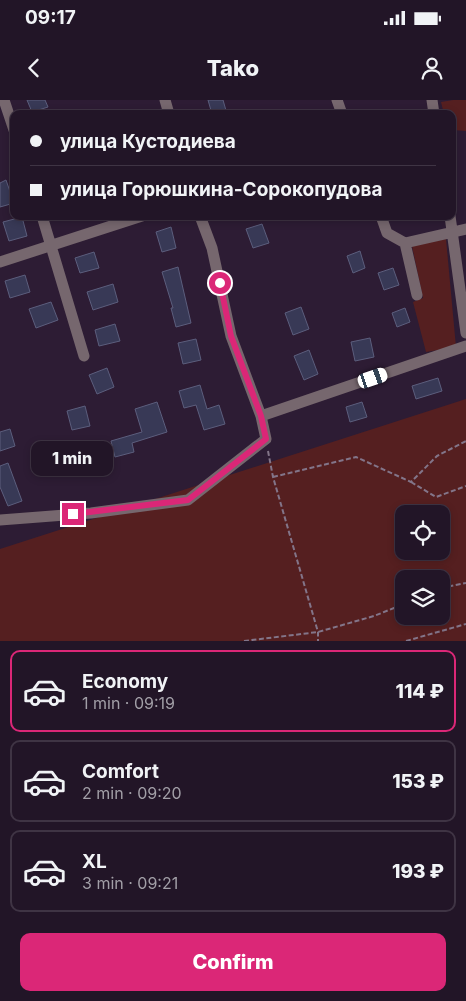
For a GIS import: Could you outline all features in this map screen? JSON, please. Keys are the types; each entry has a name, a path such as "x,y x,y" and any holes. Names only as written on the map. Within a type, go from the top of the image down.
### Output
{"street":[{"path":"4,100 10,118"},
{"path":"43,220 84,356"},
{"path":"0,262 130,220"},
{"path":"0,520 91,513 188,500 266,439 261,416 231,336 212,248 202,220"},
{"path":"382,220 387,233 405,242 452,234 466,229"},
{"path":"450,220 466,333"},
{"path":"405,242 417,295"},
{"path":"261,416 466,346"}],"path":[{"path":"266,439 273,477 318,632 318,641"},
{"path":"410,482 437,456 466,441"},
{"path":"273,477 356,457 410,482 436,497 466,486"},
{"path":"450,586 466,583"},
{"path":"244,641 318,632 374,616 395,608"},
{"path":"406,641 466,624"}],"shaded area":[{"path":"466,100 466,131 456,130 456,110 443,110 441,102"},
{"path":"446,239 456,347 426,352 413,302 423,298 412,246"},
{"path":"466,399 466,641 0,641 0,549"}],"building":[{"path":"27,100 45,100 48,107 38,110 31,110"},
{"path":"208,100 223,100 226,110 211,110"},
{"path":"6,180 10,192 10,204 0,207 0,183"},
{"path":"23,220 27,236 9,241 3,222"},
{"path":"262,224 269,243 253,248 246,229"},
{"path":"171,227 176,248 162,252 156,232"},
{"path":"360,251 365,268 353,273 347,256"},
{"path":"94,252 99,268 80,273 75,258"},
{"path":"178,267 191,323 176,327 171,308 173,308 162,272"},
{"path":"393,268 399,285 384,290 378,273"},
{"path":"25,275 30,292 10,298 5,281"},
{"path":"113,284 118,302 93,310 87,292"},
{"path":"51,302 58,320 36,328 29,309"},
{"path":"301,307 309,329 293,335 285,313"},
{"path":"405,308 410,322 397,327 392,313"},
{"path":"115,324 120,341 99,346 95,330"},
{"path":"370,338 374,357 355,361 351,342"},
{"path":"196,339 201,360 183,364 178,343"},
{"path":"309,350 318,374 304,380 294,356"},
{"path":"107,368 114,387 97,394 89,375"},
{"path":"438,378 442,391 416,399 412,386"},
{"path":"200,385 207,409 219,405 225,424 204,430 196,405 184,408 179,391"},
{"path":"157,402 167,432 132,443 134,452 115,457 111,441 142,432 135,409"},
{"path":"362,402 367,417 350,422 346,407"},
{"path":"85,406 90,426 72,430 67,411"},
{"path":"10,429 15,446 0,451 0,432"},
{"path":"91,457 95,471 77,476 73,463"},
{"path":"8,463 22,501 8,506 0,487 0,466"}],"route":[{"path":"73,514 188,500 266,439 261,416 231,336 220,283"}]}
